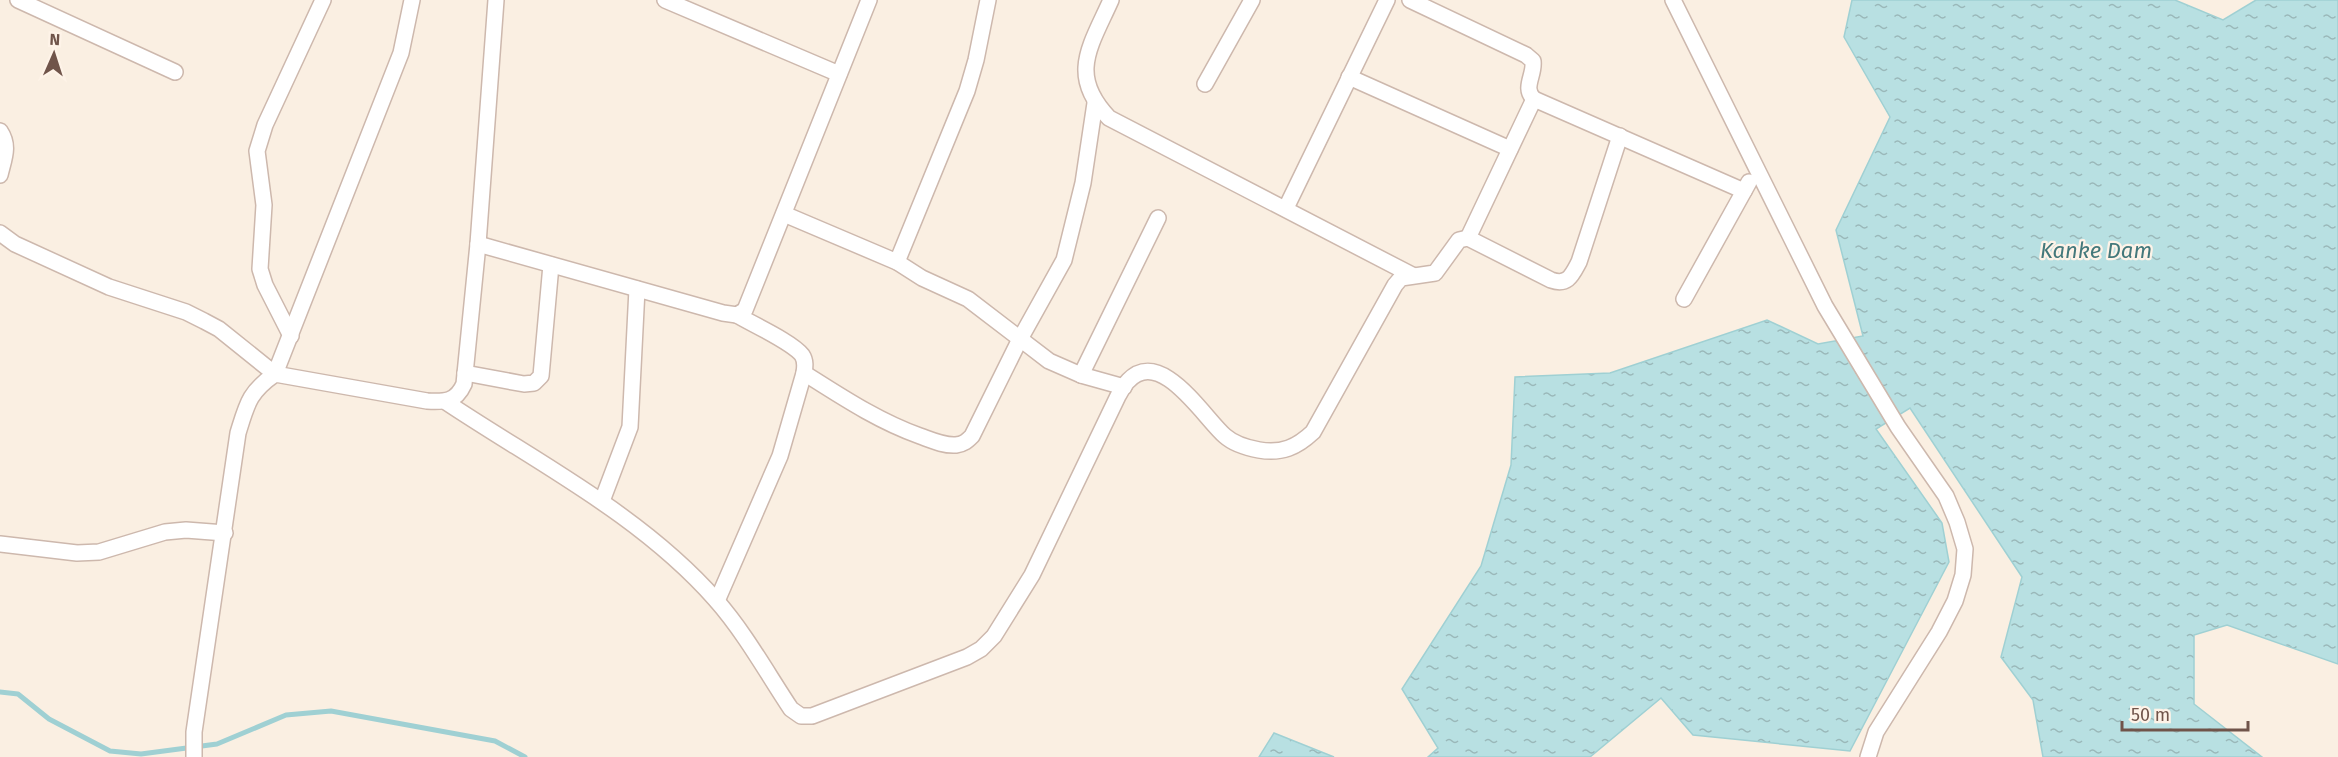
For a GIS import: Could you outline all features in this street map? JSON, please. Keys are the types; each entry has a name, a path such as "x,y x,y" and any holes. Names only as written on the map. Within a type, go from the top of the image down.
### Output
{"street":[{"path":"18,0 175,72"},
{"path":"291,336 265,285 260,269 264,205 257,151 264,125 323,0"},
{"path":"194,757 194,732 238,433 246,406 258,386 275,374 291,336 401,53 412,0"},
{"path":"446,402 459,395 464,384 478,244 496,0"},
{"path":"665,0 839,74"},
{"path":"737,315 745,310 869,0"},
{"path":"897,262 967,91 976,60 987,0"},
{"path":"1111,0 1098,28 1084,71 1087,87 1095,103 1109,118 1412,275"},
{"path":"1205,84 1252,0"},
{"path":"1286,208 1387,0"},
{"path":"1410,0 1526,55 1533,61 1534,69 1528,94 1534,99 1744,191"},
{"path":"1673,0 1826,306 1898,428 1946,496 1965,549 1963,575 1955,601 1939,632 1876,732 1868,757"},
{"path":"1349,77 1510,149"},
{"path":"1468,238 1534,99"},
{"path":"804,373 871,416 939,443 955,445 964,443 972,436 1020,339 1064,260 1083,183 1095,103"},
{"path":"0,131 6,140 0,175"},
{"path":"0,233 15,244 109,287 186,312 204,321 219,329 275,374 427,401 446,402 635,523 717,601 791,709 801,716 812,717 967,657 981,649 994,636 1032,575 1128,380 1151,371 1166,377 1178,385 1227,437 1247,448 1268,452 1289,450 1301,444 1313,432 1395,285 1401,278 1435,273 1459,240 1468,238 1551,280 1565,282 1571,277 1579,262 1620,136"},
{"path":"1684,299 1756,169"},
{"path":"784,214 897,262 922,278 968,299 1049,361 1081,375 1124,387"},
{"path":"1081,375 1158,218"},
{"path":"478,244 737,315 801,354 805,362 804,373 780,456 717,601"},
{"path":"465,373 524,384 534,383 541,376 551,264"},
{"path":"602,501 630,427 637,289"},
{"path":"0,544 55,552 99,552 165,532 186,530 225,533"}],"water":[{"name":"Kanke Dam","path":"1852,0 2175,0 2223,20 2256,0 2338,0 2338,664 2227,625 2194,635 2194,704 2262,757 2043,757 2033,700 2001,657 2022,577 1910,408 1876,429 1942,523 1949,562 1850,751 1693,735 1661,698 1590,757 1428,757 1438,748 1402,689 1481,566 1511,465 1515,377 1610,373 1767,320 1818,344 1863,336 1836,230 1890,117 1844,37"},
{"path":"1274,733 1334,757 1259,757"}],"waterway":[{"path":"0,692 18,694 49,719 110,751 141,754 217,744 286,715 331,711 495,741 525,757"}]}
